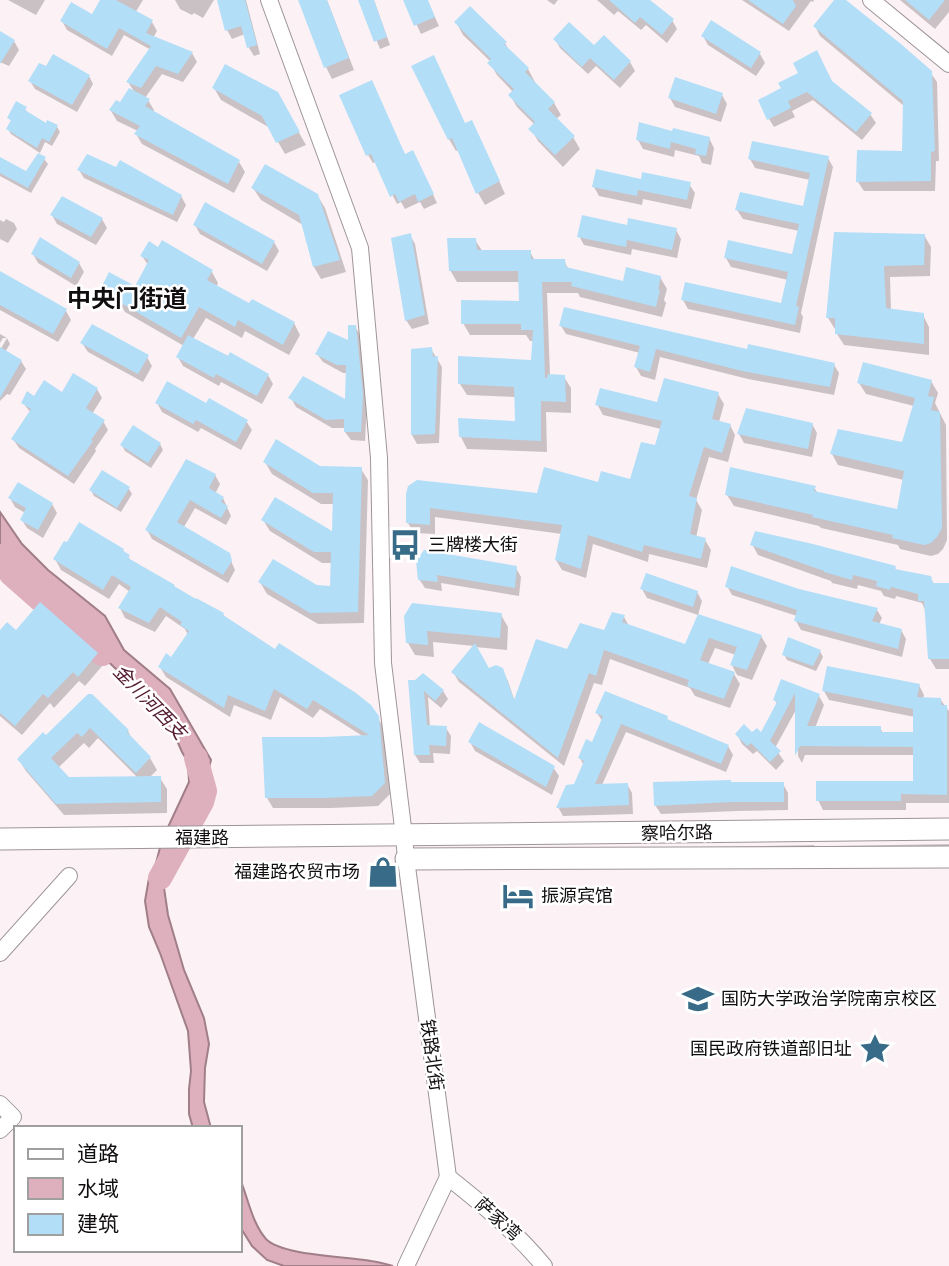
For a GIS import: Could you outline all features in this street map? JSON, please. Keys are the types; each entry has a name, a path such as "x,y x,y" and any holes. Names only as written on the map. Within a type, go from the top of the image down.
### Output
{"main road":[{"name":"察哈尔路","path":"404,836 949,830"},
{"name":"福建路","path":"0,839 404,836"},
{"name":"察哈尔路","path":"406,859 949,857"}],"street":[{"path":"269,0 360,248 379,457 383,663 404,836"},
{"path":"872,0 949,64"},
{"name":"铁路北街","path":"404,836 448,1177"},
{"path":"0,953 69,876"},
{"path":"0,1104 13,1117 0,1130"},
{"path":"406,1266 448,1177"},
{"name":"萨家湾","path":"448,1177 492,1212 527,1245 544,1266"}],"water":[{"path":"0,512 22,544 48,570 105,616 124,650 170,689 211,760 199,805 178,840 171,867 163,881 168,915 184,970 204,1018 209,1044 204,1102 210,1126 192,1126 189,1114 191,1071 188,1031 149,927 145,901 149,878 162,840 189,782 188,762 175,736 116,669 0,563"},
{"path":"242,1185 257,1226 274,1245 300,1252 393,1266 284,1266 267,1260 252,1246 242,1230"}],"building":[{"path":"100,0 116,0 153,20 146,33 193,52 178,74 156,66 141,88 126,82 151,46 119,28 107,49 60,21 71,2 92,14"},
{"path":"217,0 245,0 257,45 247,48 241,26 225,31"},
{"path":"298,0 327,0 349,58 324,68"},
{"path":"358,0 374,0 387,37 374,42"},
{"path":"403,0 428,0 435,17 414,26"},
{"path":"609,0 650,0 674,19 662,35 640,17 635,23"},
{"path":"748,0 793,0 796,6 783,24"},
{"path":"834,0 846,0 932,71 935,151 931,152 931,181 856,182 857,150 902,151 903,101 813,26"},
{"path":"905,0 945,0 929,20"},
{"path":"470,6 529,68 525,72 555,102 548,109 575,136 555,155 528,129 535,122 508,95 514,89 487,63 491,59 454,22"},
{"path":"711,20 761,52 751,68 701,36"},
{"path":"569,22 594,45 604,35 631,61 614,80 590,58 582,67 553,39"},
{"path":"0,31 15,40 0,64"},
{"path":"817,50 832,81 872,113 856,132 807,92 788,101 791,108 767,120 758,100 781,88 778,83 798,73 793,63"},
{"path":"53,54 90,75 72,105 28,81 39,63 46,66"},
{"path":"434,55 465,123 472,120 500,181 476,194 452,138 448,140 411,66"},
{"path":"225,64 278,92 300,132 276,143 262,116 212,88"},
{"path":"675,77 723,93 716,114 668,98"},
{"path":"372,80 405,154 413,150 434,194 418,202 415,194 399,202 395,194 390,197 371,154 366,156 339,95"},
{"path":"129,88 150,99 145,106 240,160 228,184 134,134 140,126 109,110 116,100 120,102"},
{"path":"16,101 46,123 47,120 58,125 49,142 42,138 37,148 6,129 11,120 7,118"},
{"path":"639,122 710,137 706,156 695,154 696,149 671,142 670,149 636,140"},
{"path":"752,141 829,156 796,306 799,307 795,325 681,300 685,282 781,303 788,272 724,258 728,240 792,254 799,224 735,210 740,192 803,206 810,173 748,159"},
{"path":"38,153 46,157 28,188 0,173 0,157 26,171"},
{"path":"87,154 116,167 120,160 182,195 173,215 77,170"},
{"path":"265,164 318,194 340,260 313,267 299,215 251,188"},
{"path":"596,169 641,179 642,172 691,182 687,200 638,190 637,196 592,187"},
{"path":"62,196 103,218 91,237 50,215"},
{"path":"205,202 275,241 262,264 193,225"},
{"path":"582,215 627,225 628,218 677,228 672,250 627,240 626,247 577,237"},
{"path":"834,232 925,234 924,265 884,266 886,308 924,313 924,344 835,334 835,318 826,318"},
{"path":"411,233 425,315 405,321 391,238"},
{"path":"40,237 80,262 71,278 31,254"},
{"path":"447,238 476,238 477,250 531,250 531,259 565,259 566,267 623,281 626,267 661,276 656,307 571,286 572,282 542,282 545,378 548,374 565,375 566,402 541,401 541,441 459,437 458,418 515,421 514,387 458,384 458,356 531,360 533,330 521,330 521,324 461,324 461,300 519,301 518,271 449,271"},
{"path":"162,240 213,270 207,280 249,303 252,299 295,322 283,345 238,320 235,327 199,307 181,338 116,300 118,297 101,288 109,272 135,286 149,260 140,256 149,241 158,247"},
{"path":"0,271 67,309 53,334 0,305"},
{"path":"564,307 747,349 748,344 835,363 830,387 742,371 656,349 650,372 634,367 640,346 559,326"},
{"path":"92,324 149,355 138,374 80,343"},
{"path":"348,325 356,325 363,395 361,432 344,432 344,419 326,420 288,398 303,376 345,399 346,365 337,365 315,354 328,331 348,340"},
{"path":"188,335 228,356 230,352 269,374 257,396 216,374 214,378 176,357"},
{"path":"0,347 22,360 0,398"},
{"path":"432,347 433,357 438,356 435,434 411,435 411,349"},
{"path":"863,362 932,380 928,396 934,397 931,410 940,412 942,528 931,543 924,545 892,538 893,535 725,495 730,467 816,486 814,491 897,509 904,471 830,454 838,429 902,442 915,398 857,383"},
{"path":"73,373 98,388 86,408 105,420 68,476 11,439 31,409 21,403 27,391 34,396 44,380 62,392"},
{"path":"664,378 719,392 712,419 731,424 722,453 704,447 689,496 697,498 690,534 706,538 701,559 644,545 642,552 588,535 581,569 555,560 562,525 430,508 430,525 406,523 408,486 417,480 537,493 544,467 598,482 601,471 630,479 641,442 655,445 662,421 595,405 600,388 657,402"},
{"path":"167,381 206,403 209,398 248,420 236,442 196,420 193,424 155,403"},
{"path":"746,408 813,423 808,449 737,434"},
{"path":"133,425 161,443 148,463 120,445"},
{"path":"276,439 320,466 362,467 358,612 310,613 258,582 273,559 317,585 330,586 331,552 314,552 261,520 275,497 332,531 333,493 313,493 263,462"},
{"path":"186,459 216,474 209,488 224,497 221,502 228,506 221,518 190,500 177,522 230,553 232,561 223,575 145,530"},
{"path":"102,470 130,487 117,508 89,490"},
{"path":"18,482 53,503 38,530 20,520 26,508 8,498"},
{"path":"79,522 124,549 123,551 130,555 128,558 224,613 223,615 275,649 279,643 371,705 379,716 385,783 372,796 265,798 262,737 369,735 313,700 307,709 274,689 265,711 228,695 224,708 158,667 166,653 171,657 189,631 180,625 182,622 160,607 149,623 118,608 131,587 112,575 103,590 53,559"},
{"path":"755,531 896,566 895,569 931,576 933,583 949,583 949,659 928,659 924,601 918,601 918,594 876,586 877,581 853,575 852,580 824,572 750,545"},
{"path":"424,550 517,566 515,588 437,575 438,582 418,580 416,561"},
{"path":"731,566 799,589 878,608 872,621 902,629 898,649 794,621 797,610 725,587"},
{"path":"646,573 698,591 693,607 640,589"},
{"path":"40,602 98,653 78,677 73,672 48,698 43,694 15,726 0,713 0,630 7,622 16,630"},
{"path":"412,603 502,613 500,638 427,631 428,645 406,643 404,616"},
{"path":"612,612 625,615 622,622 685,644 698,614 762,635 747,670 730,665 737,647 709,638 700,660 735,672 724,699 687,686 689,680 604,650 596,676 589,673 558,758 451,672 475,643 489,668 496,665 503,668 514,700 536,639 567,649 580,623 604,630"},
{"path":"788,637 821,650 813,666 782,655"},
{"path":"827,666 920,684 917,697 941,698 941,705 947,705 947,795 901,794 901,801 816,801 816,781 913,781 913,747 800,746 795,756 795,693 770,741 781,751 770,762 751,743 747,746 735,734 744,724 752,732 757,728 761,732 777,702 773,700 781,679 820,694 807,726 881,726 881,732 913,732 913,709 822,691"},
{"path":"423,673 444,690 435,701 424,691 427,725 447,726 446,746 429,745 430,755 414,755 408,680 415,680"},
{"path":"605,691 668,716 667,719 729,745 721,764 621,724 595,784 628,783 629,805 556,808 566,785 574,784 584,761 578,758 586,739 592,742 603,716 595,713"},
{"path":"88,694 92,694 129,730 127,732 151,757 136,773 90,728 82,737 77,733 51,758 69,777 161,776 161,802 56,804 17,759 43,732 46,735"},
{"path":"479,722 555,766 546,787 468,742"},
{"path":"653,782 784,782 784,802 654,806"}],"waterway":[{"name":"金川河西支","path":"0,556 11,574 102,654"},
{"name":"金川河西支","path":"160,878 202,802 205,791 196,758"}],"place":[{"name":"三牌楼大街","path":"405,545"},
{"name":"福建路农贸市场","path":"383,872"},
{"name":"振源宾馆","path":"518,896"},
{"name":"国防大学政治学院南京校区","path":"698,999"},
{"name":"国民政府铁道部旧址","path":"875,1049"}],"district":[{"name":"中央门街道","path":"127,298"}]}
